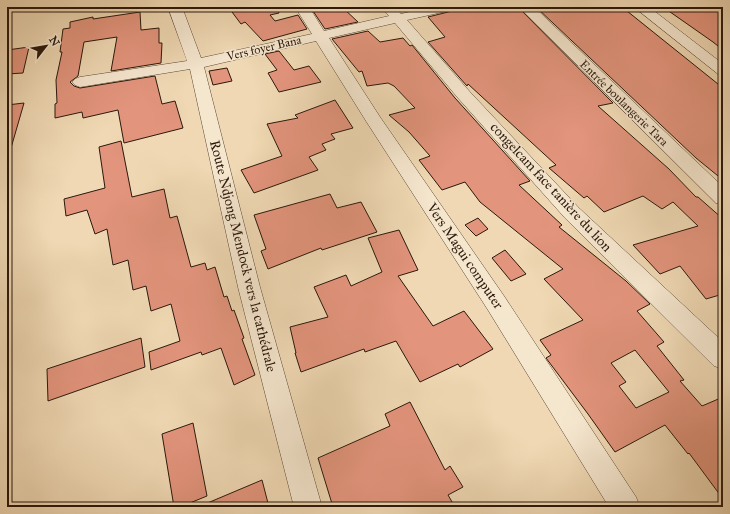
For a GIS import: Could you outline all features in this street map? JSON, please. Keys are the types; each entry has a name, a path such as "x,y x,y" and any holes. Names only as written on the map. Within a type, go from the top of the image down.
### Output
{"street":[{"name":"Route Ndjong Mendock vers la cathédrale","path":"175,7 196,64 249,287 308,507"},
{"name":"Vers Magui computer","path":"302,7 374,121 496,303 626,507"},
{"name":"Vers foyer Bana","path":"80,82 196,64 319,35 392,12 447,7"},
{"name":"Entrée boulangerie Tara","path":"526,7 723,198"},
{"path":"641,7 723,71"},
{"name":"congelcam face tanière du lion","path":"392,12 464,95 572,212 723,358"}],"building":[{"path":"250,7 278,7 279,13 270,15 275,21 298,15 307,29 263,41 245,22 241,24 232,12"},
{"path":"313,7 342,7 358,22 325,29 313,11 316,11"},
{"path":"455,7 518,7 613,103 598,106 669,169 696,197 698,197 723,219 723,294 706,299 680,266 660,274 633,245 698,226 673,202 662,209 643,196 604,212 587,196 584,198 549,168 556,165 468,84 467,86 428,42 445,37 428,17 452,11"},
{"path":"536,7 560,7 563,10 576,7 591,7 593,9 622,7 723,88 723,180 696,158"},
{"path":"663,7 721,7 723,50 713,42"},
{"path":"140,12 141,30 159,28 159,43 162,43 161,63 111,71 117,37 84,42 78,76 70,82 74,86 80,88 155,76 162,104 175,101 183,128 124,143 118,110 83,118 82,112 55,118 55,104 57,103 56,80 62,52 60,52 63,29 70,28 70,22 93,17 93,19"},
{"path":"368,31 380,42 403,38 410,46 412,45 455,98 530,181 519,185 562,225 559,227 626,281 650,304 637,311 664,342 657,346 684,380 680,381 702,406 723,397 723,499 689,453 688,454 665,425 615,452 546,358 551,355 540,340 583,320 544,279 563,269 480,202 465,182 442,190 419,160 430,156 409,132 389,115 415,108 394,86 388,83 367,86 362,71 359,72 332,39","holes":["635,350 669,392 636,408 619,386 626,382 611,363"]},
{"path":"29,47 23,73 7,74 7,50"},
{"path":"279,51 294,70 309,66 321,82 279,92 268,73 277,70 265,54"},
{"path":"227,68 232,81 213,85 209,71"},
{"path":"335,100 353,128 331,134 335,139 322,144 326,150 309,157 318,170 254,193 241,170 282,156 267,124 298,118 295,115"},
{"path":"24,103 11,148 7,148 7,105"},
{"path":"121,141 132,197 164,189 170,218 177,216 191,267 205,263 207,270 215,267 224,297 227,296 232,311 234,310 244,338 242,339 255,375 234,385 221,348 202,355 201,352 151,370 149,352 180,341 171,304 151,311 146,286 133,290 128,260 113,265 107,229 95,234 87,210 66,216 64,199 105,188 99,147"},
{"path":"330,194 337,208 361,202 377,232 322,250 321,248 268,269 261,251 266,249 254,215"},
{"path":"478,218 488,229 476,236 465,225"},
{"path":"399,230 418,270 398,276 433,326 464,311 493,349 460,367 458,364 420,382 396,341 365,352 364,349 301,372 295,353 290,327 328,317 314,287 346,275 351,286 382,272 368,238"},
{"path":"505,250 526,274 511,281 492,258"},
{"path":"141,338 145,367 48,401 47,369"},
{"path":"410,402 445,470 450,466 463,487 448,495 455,507 333,507 318,458 390,426 385,414"},
{"path":"193,423 207,496 180,507 174,507 162,434"},
{"path":"262,480 269,507 198,507"}]}
